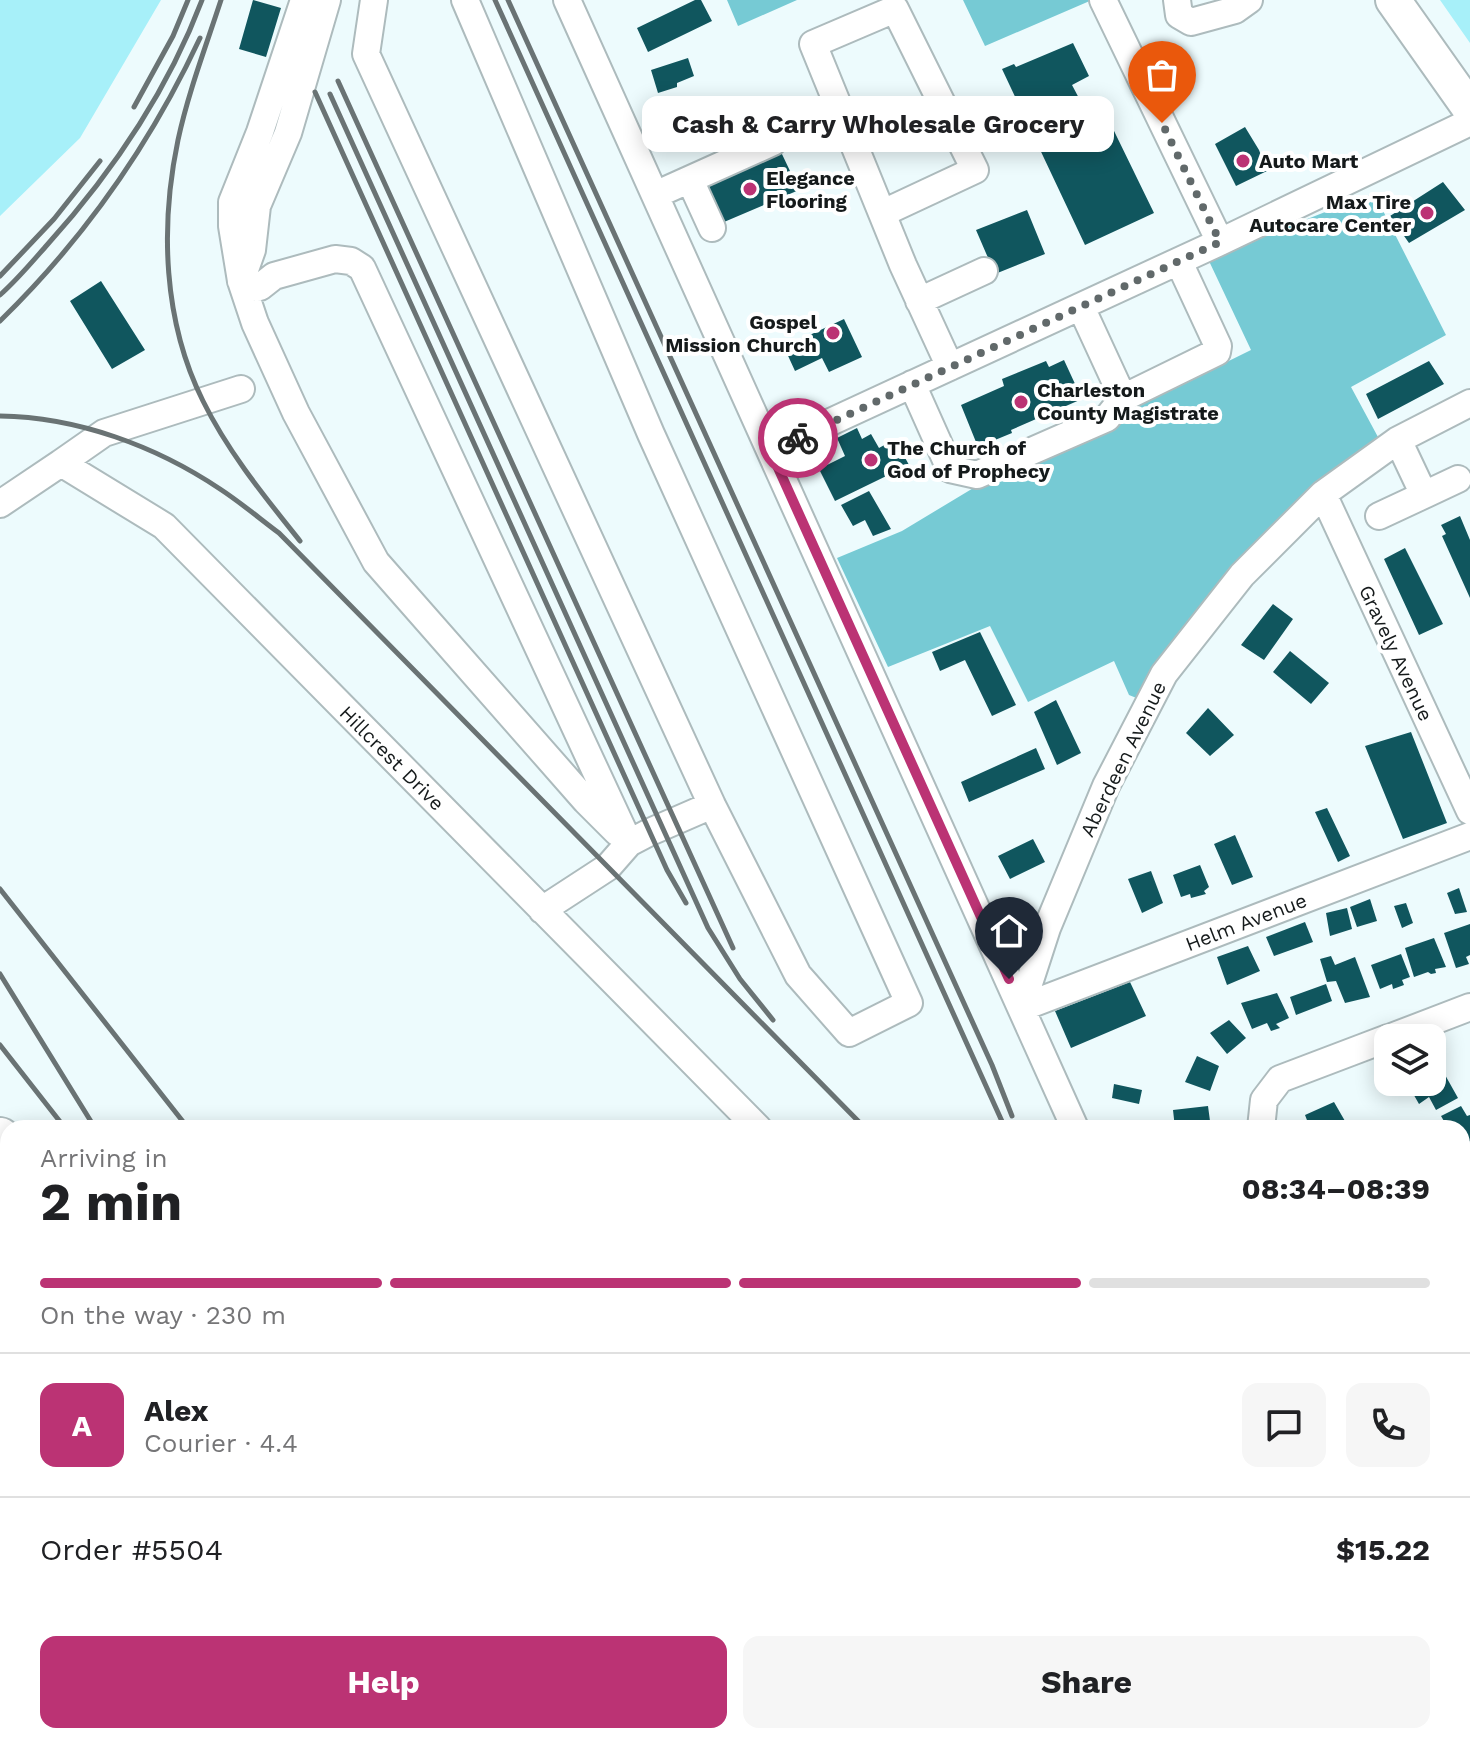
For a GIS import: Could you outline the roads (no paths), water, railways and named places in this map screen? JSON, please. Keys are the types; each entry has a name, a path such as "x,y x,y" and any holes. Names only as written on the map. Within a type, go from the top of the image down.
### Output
{"main road":[{"path":"1393,0 1470,109"}],"street":[{"path":"304,0 260,132 232,202 232,226 241,281 255,323 296,413 376,562 586,801 629,843"},
{"path":"241,281 252,250 257,206 288,133 327,0"},
{"path":"374,0 366,54 712,805 798,975 849,1033 909,1003 651,434 465,0"},
{"path":"567,0 1071,1120"},
{"path":"1103,0 1220,242"},
{"path":"1177,0 1179,15 1191,22 1235,10 1249,0"},
{"path":"883,213 975,170 895,9 813,44 919,301 950,367"},
{"path":"770,450 1179,262 1470,122"},
{"path":"655,195 773,142"},
{"path":"690,180 712,228"},
{"path":"241,281 249,288 260,287 274,276 335,259 351,261 362,268 629,843"},
{"path":"912,384 950,469 977,475 1107,418 1123,398 1217,352 1218,346 1179,262"},
{"path":"919,301 984,271"},
{"path":"1081,307 1123,398"},
{"path":"0,504 104,433 241,389"},
{"name":"Aberdeen Avenue","path":"1021,1008 1047,928 1106,786 1164,674 1242,575 1323,494 1398,440 1470,403"},
{"path":"1398,440 1424,495"},
{"name":"Hillcrest Drive","path":"61,463 164,526 750,1120"},
{"path":"1379,516 1458,479"},
{"name":"Gravely Avenue","path":"1323,494 1470,811"},
{"path":"542,910 608,867 629,843 712,805"},
{"name":"Helm Avenue","path":"1021,1008 1470,836"},
{"path":"1438,1024 1466,1016"},
{"path":"1262,1120 1264,1100 1280,1079 1374,1043"}],"railway":[{"path":"134,107 173,36 188,0"},
{"path":"0,295 71,218 136,130 172,66 202,0"},
{"path":"221,0 187,105 172,173 167,239 173,306 190,370 213,420 248,474 300,541"},
{"path":"495,0 1001,1120"},
{"path":"508,0 992,1065 1012,1116"},
{"path":"0,321 59,257 113,188 160,115 200,38"},
{"path":"338,81 733,948"},
{"path":"315,92 667,870 686,903"},
{"path":"330,94 708,928 740,979 773,1020"},
{"path":"0,276 54,219 100,161"},
{"path":"0,416 87,428 143,447 220,489 279,533 857,1120"},
{"path":"0,889 182,1120"},
{"path":"0,974 90,1120"},
{"path":"0,1045 59,1120"}],"place":[{"name":"Cash & Carry Wholesale Grocery","path":"1162,123"},
{"name":"Auto Mart","path":"1243,161"},
{"name":"Elegance Flooring","path":"750,189"},
{"name":"Max Tire Autocare Center","path":"1427,213"},
{"name":"Gospel Mission Church","path":"833,333"},
{"name":"Charleston County Magistrate","path":"1021,402"},
{"name":"The Church of God of Prophecy","path":"871,460"}]}
